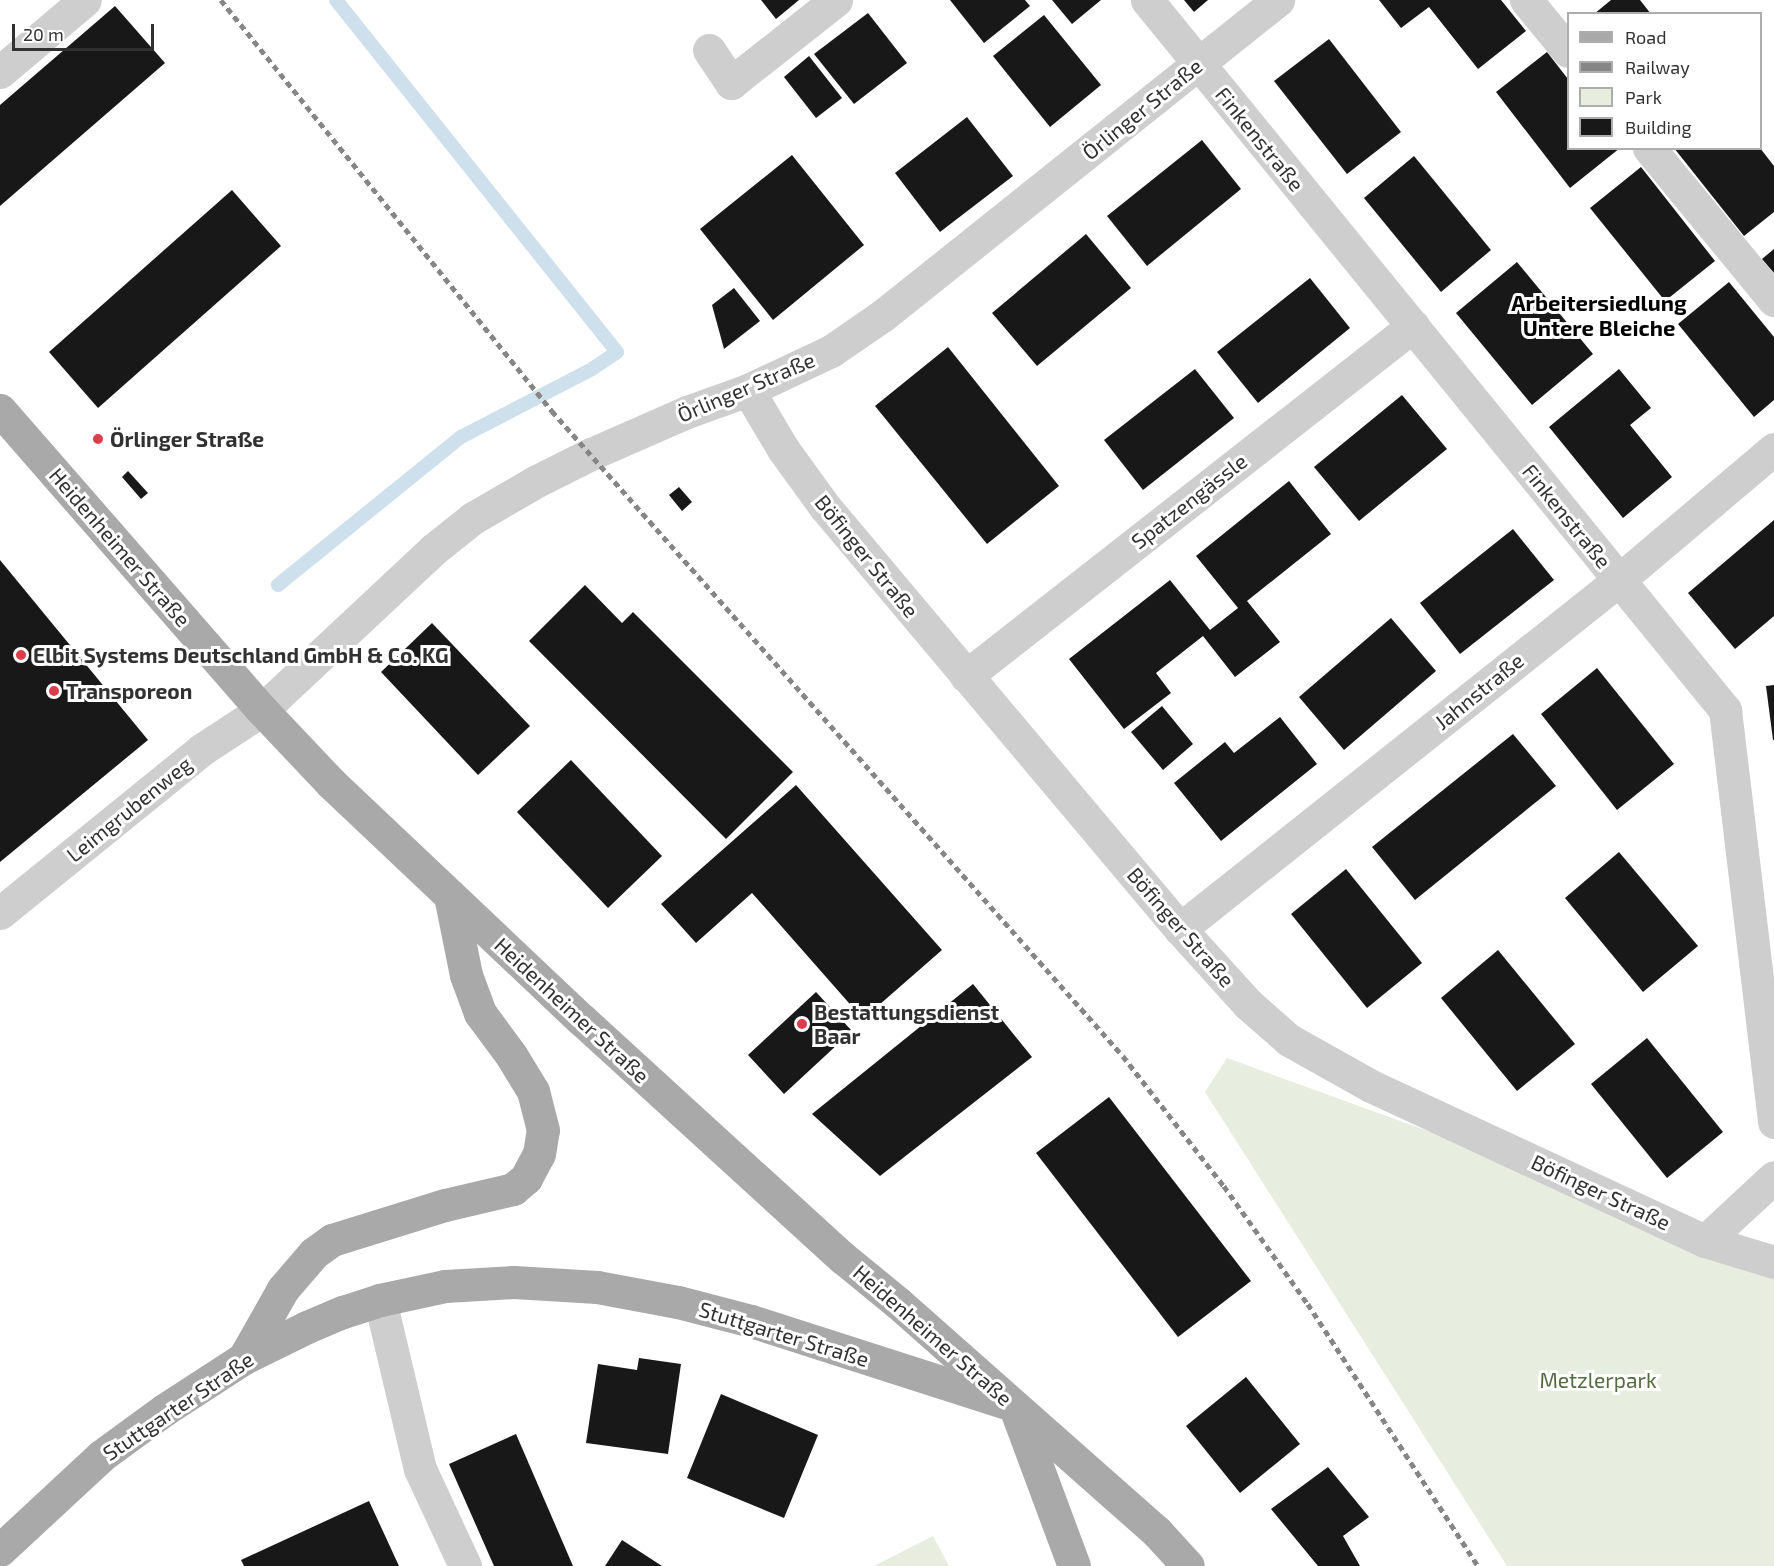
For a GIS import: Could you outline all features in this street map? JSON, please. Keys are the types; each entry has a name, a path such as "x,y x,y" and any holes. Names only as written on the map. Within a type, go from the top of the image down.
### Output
{"main road":[{"name":"Heidenheimer Straße","path":"0,410 262,710 330,783 843,1258 898,1303 1156,1531 1188,1566"},
{"path":"244,1358 283,1289 314,1253 332,1240 433,1208 513,1189 526,1178 539,1154 543,1130 533,1091 480,1012 466,975 450,896"},
{"name":"Stuttgarter Straße","path":"0,1550 101,1456 164,1410 244,1358 307,1326 380,1300 445,1286 514,1281 597,1287 678,1302 751,1321 1014,1405"},
{"path":"1014,1405 1074,1566"}],"street":[{"path":"0,72 85,0"},
{"path":"709,50 731,83 836,0"},
{"name":"Finkenstraße","path":"1147,0 1725,710 1774,1122"},
{"name":"Örlinger Straße","path":"262,710 434,549 473,518 535,482 591,454 687,412 748,390 831,351 882,316 1278,0"},
{"path":"1526,0 1567,49"},
{"path":"1651,150 1774,300"},
{"name":"Spatzengässle","path":"966,676 1413,326"},
{"name":"Böfinger Straße","path":"748,390 783,449 825,507 1180,929 1248,1004 1289,1040 1371,1086 1705,1241 1774,1262"},
{"name":"Jahnstraße","path":"1180,929 1619,580 1774,449"},
{"name":"Leimgrubenweg","path":"0,913 201,750 262,710"},
{"path":"1705,1241 1774,1177"},
{"path":"380,1300 420,1469 465,1566"}],"green space":[{"name":"Metzlerpark","path":"1227,1058 1774,1257 1774,1566 1507,1566 1205,1092"},
{"path":"933,1536 949,1566 874,1566"}],"building":[{"path":"761,0 799,0 776,19"},
{"path":"950,0 1025,0 1030,6 984,43"},
{"path":"1052,0 1101,0 1072,24"},
{"path":"1184,0 1208,0 1194,12"},
{"path":"1379,0 1501,0 1526,31 1478,69 1429,7 1401,28"},
{"path":"1611,0 1640,0 1649,12 1596,12"},
{"path":"115,6 165,63 0,206 0,105"},
{"path":"868,13 907,63 854,104 814,54"},
{"path":"1044,15 1101,85 1050,127 993,56"},
{"path":"1329,39 1401,132 1347,174 1274,81"},
{"path":"1547,52 1567,78 1567,150 1618,150 1570,188 1496,92"},
{"path":"809,56 842,98 816,118 784,77"},
{"path":"967,117 1013,176 940,232 895,173"},
{"path":"1202,140 1241,189 1147,266 1107,216"},
{"path":"1676,150 1762,150 1774,166 1774,212 1744,236"},
{"path":"792,155 864,245 773,320 700,229"},
{"path":"1414,156 1491,250 1441,292 1364,198"},
{"path":"1641,167 1715,261 1665,301 1590,208"},
{"path":"232,190 281,246 98,408 49,352"},
{"path":"1086,234 1131,288 1037,366 992,313"},
{"path":"1774,249 1774,273 1762,259"},
{"path":"1517,262 1593,354 1532,405 1456,313"},
{"path":"1310,278 1350,328 1258,403 1217,352"},
{"path":"1729,282 1774,337 1774,400 1754,417 1678,324"},
{"path":"734,288 760,321 724,349 712,305"},
{"path":"948,347 1059,486 987,544 875,406"},
{"path":"1195,369 1234,418 1143,490 1104,440"},
{"path":"1619,369 1651,408 1630,425 1672,477 1623,518 1549,427"},
{"path":"1402,395 1447,449 1359,521 1314,467"},
{"path":"128,471 148,493 141,499 122,477"},
{"path":"1289,481 1331,534 1247,601 1280,642 1235,677 1203,636 1156,673 1171,693 1124,729 1069,659 1170,580 1210,630 1238,608 1196,556"},
{"path":"679,487 692,502 682,511 669,495"},
{"path":"1774,520 1774,616 1735,649 1688,593"},
{"path":"1513,529 1554,580 1460,654 1420,603"},
{"name":"Transporeon","path":"0,560 148,740 0,862"},
{"path":"585,585 622,623 633,612 793,772 726,839 529,641"},
{"path":"1391,618 1436,671 1344,750 1299,697"},
{"path":"432,623 530,726 478,775 381,672"},
{"path":"1597,668 1674,764 1617,810 1541,714"},
{"path":"1774,685 1774,740 1773,740 1766,686"},
{"path":"1162,706 1193,744 1163,770 1131,732"},
{"path":"1280,717 1317,764 1221,841 1174,783 1225,742 1234,753"},
{"path":"1513,734 1556,786 1415,900 1372,847"},
{"path":"571,760 662,856 608,908 517,812"},
{"path":"796,785 942,950 863,1019 752,893 696,943 661,904"},
{"path":"1619,852 1698,946 1643,992 1565,898"},
{"path":"1346,869 1422,963 1367,1008 1291,914"},
{"path":"1498,950 1575,1044 1517,1091 1441,998"},
{"path":"973,984 1032,1057 880,1176 812,1114"},
{"path":"816,992 852,1031 784,1094 748,1055"},
{"path":"1647,1038 1723,1132 1667,1178 1591,1084"},
{"path":"1109,1097 1251,1281 1178,1337 1036,1153"},
{"path":"639,1358 681,1364 668,1454 586,1443 598,1364 637,1370"},
{"path":"1246,1377 1300,1444 1240,1493 1186,1426"},
{"path":"721,1394 818,1435 784,1518 687,1478"},
{"path":"516,1434 573,1566 494,1566 449,1464"},
{"path":"1328,1467 1369,1517 1343,1536 1360,1566 1318,1566 1271,1509"},
{"path":"369,1501 399,1566 244,1566 241,1560"},
{"path":"622,1540 662,1566 605,1566"}],"waterway":[{"path":"278,585 461,437 592,369 617,352 336,0"}],"railway":[{"path":"221,0 552,411 1123,1056 1224,1186 1308,1304 1478,1566"}],"place":[{"name":"Örlinger Straße","path":"98,439"},
{"name":"Elbit Systems Deutschland GmbH & Co. KG","path":"21,655"},
{"name":"Transporeon","path":"54,691"},
{"name":"Bestattungsdienst Baar","path":"802,1024"}],"district":[{"name":"Arbeitersiedlung Untere Bleiche","path":"1599,314"}]}
